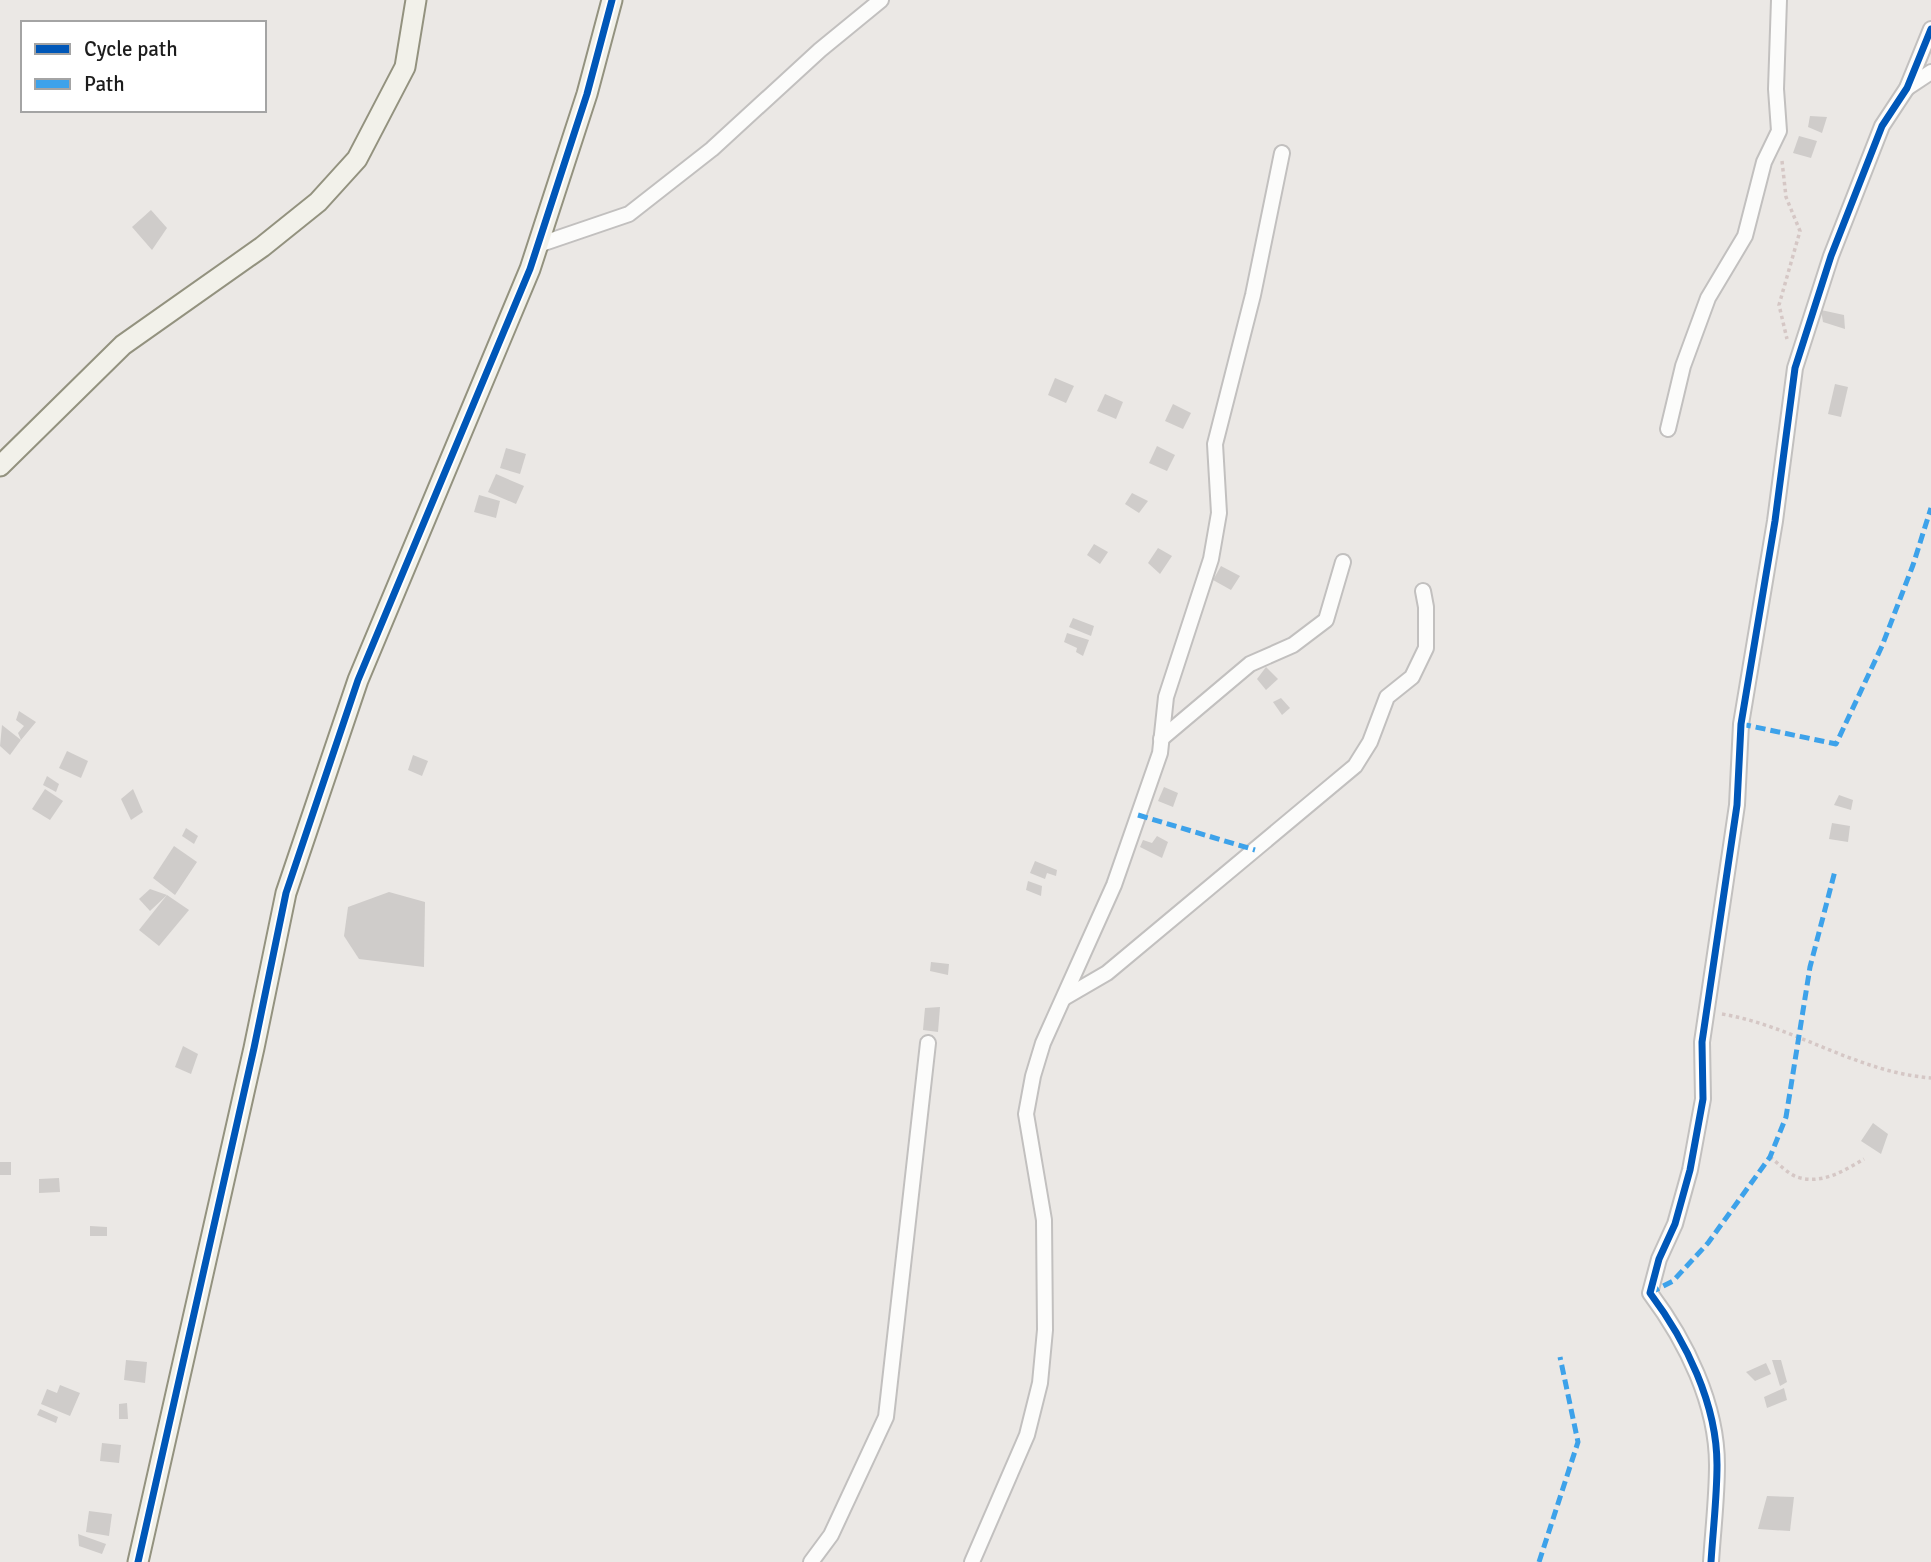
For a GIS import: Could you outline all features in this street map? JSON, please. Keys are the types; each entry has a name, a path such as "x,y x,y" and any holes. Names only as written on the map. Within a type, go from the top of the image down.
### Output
{"street":[{"path":"0,466 122,345 262,247 318,202 357,159 405,67 415,0"},
{"path":"138,1562 251,1062 286,892 358,680 464,432 538,245 587,94 612,0"},
{"path":"538,245 628,214 712,149 820,50 881,0"},
{"path":"1668,429 1682,366 1708,298 1745,236 1764,162 1779,131 1776,89 1779,0"},
{"path":"1712,1562 1717,1463 1706,1399 1687,1352 1650,1293 1659,1259 1675,1224 1690,1170 1703,1099 1702,1042 1737,805 1741,724 1775,522 1795,368 1831,256 1882,125 1907,88 1931,29"},
{"path":"1907,88 1931,72"},
{"path":"972,1562 1027,1435 1040,1383 1045,1330 1044,1220 1026,1114 1043,1043 1114,885 1149,789 1161,739 1166,696 1211,559 1219,513 1215,444 1253,295 1282,153"},
{"path":"1161,739 1250,664 1293,645 1326,620 1343,562"},
{"path":"1064,998 1107,973 1355,766 1370,742 1387,697 1412,677 1426,648 1426,607 1423,591"},
{"path":"811,1562 831,1535 886,1417 928,1043"}],"path":[{"path":"1779,131 1786,197 1800,231 1779,305 1795,368"},
{"path":"1706,1012 1756,1020 1798,1040 1881,1071 1931,1078"},
{"path":"1770,1157 1797,1177 1835,1177 1864,1159"}],"building":[{"path":"1810,116 1827,117 1822,133 1808,127"},
{"path":"1799,136 1817,141 1811,158 1793,153"},
{"path":"151,210 167,228 152,250 132,227"},
{"path":"1821,310 1844,315 1845,329 1823,322"},
{"path":"1055,378 1074,386 1066,403 1048,395"},
{"path":"1835,384 1848,387 1841,417 1828,414"},
{"path":"1105,394 1123,402 1116,419 1097,411"},
{"path":"1173,404 1191,413 1183,429 1165,421"},
{"path":"1157,446 1175,455 1167,471 1149,463"},
{"path":"506,448 526,454 520,474 500,468"},
{"path":"496,474 524,486 516,504 488,492"},
{"path":"1132,493 1148,501 1139,513 1125,504"},
{"path":"479,495 500,501 496,518 474,512"},
{"path":"1094,544 1108,552 1100,564 1087,555"},
{"path":"1158,548 1172,556 1160,574 1148,563"},
{"path":"1221,566 1240,576 1231,590 1213,580"},
{"path":"1073,618 1094,626 1091,636 1069,627"},
{"path":"1067,633 1089,640 1083,656 1076,652 1077,648 1064,642"},
{"path":"1266,667 1278,679 1266,690 1257,679"},
{"path":"1281,698 1290,708 1282,715 1273,702"},
{"path":"19,711 36,722 21,740 18,733 24,726 16,720"},
{"path":"2,725 21,740 10,755 0,746"},
{"path":"67,751 88,761 81,778 59,768"},
{"path":"413,755 428,761 422,776 408,770"},
{"path":"47,776 59,784 56,792 43,785"},
{"path":"1164,787 1178,793 1173,807 1158,801"},
{"path":"45,789 63,801 50,820 32,809"},
{"path":"133,789 143,812 131,820 121,799"},
{"path":"1839,795 1853,800 1851,810 1834,805"},
{"path":"1832,823 1850,826 1848,842 1829,839"},
{"path":"186,828 198,836 194,844 182,836"},
{"path":"1157,836 1168,842 1162,858 1140,847 1143,840 1152,843"},
{"path":"174,846 197,862 175,895 153,878"},
{"path":"1035,861 1057,870 1056,876 1047,873 1045,879 1030,873"},
{"path":"1028,881 1042,886 1041,896 1026,890"},
{"path":"150,889 167,895 150,911 139,899"},
{"path":"389,892 425,902 424,967 359,959 344,936 348,907"},
{"path":"167,895 189,910 159,946 139,930"},
{"path":"931,962 949,964 948,975 930,971"},
{"path":"940,1007 938,1032 923,1030 925,1008"},
{"path":"183,1046 198,1054 191,1074 175,1067"},
{"path":"1873,1123 1888,1134 1881,1154 1861,1141"},
{"path":"0,1162 11,1162 11,1175 0,1175"},
{"path":"59,1178 60,1192 39,1193 39,1179"},
{"path":"90,1226 107,1227 107,1236 90,1236"},
{"path":"126,1360 147,1362 145,1383 124,1380"},
{"path":"1772,1360 1781,1360 1787,1382 1780,1386"},
{"path":"1766,1363 1771,1374 1755,1381 1746,1372"},
{"path":"60,1385 80,1393 70,1416 41,1404 47,1389 57,1393"},
{"path":"1784,1388 1787,1400 1767,1408 1764,1397"},
{"path":"127,1403 128,1419 119,1419 119,1404"},
{"path":"40,1409 58,1417 56,1423 37,1415"},
{"path":"102,1443 121,1445 119,1463 100,1461"},
{"path":"1767,1496 1794,1497 1790,1531 1758,1529"},
{"path":"89,1511 112,1514 109,1536 86,1532"},
{"path":"78,1534 106,1544 102,1554 79,1546"}],"marked path":[{"path":"1741,724 1836,744 1882,646 1913,565 1931,508"},
{"path":"1138,815 1255,850"},
{"path":"1650,1293 1673,1281 1708,1243 1770,1157 1786,1117 1810,967 1835,871"},
{"path":"1539,1562 1578,1442 1560,1357"}],"cycle path":[{"path":"138,1562 254,1048 286,893 358,680 530,269 587,94 612,0"},
{"path":"1711,1562 1717,1465 1712,1419 1687,1352 1650,1293 1659,1259 1675,1224 1690,1170 1703,1099 1702,1042 1737,805 1741,724 1775,521 1795,368 1831,256 1882,126 1907,88 1931,29"}]}
